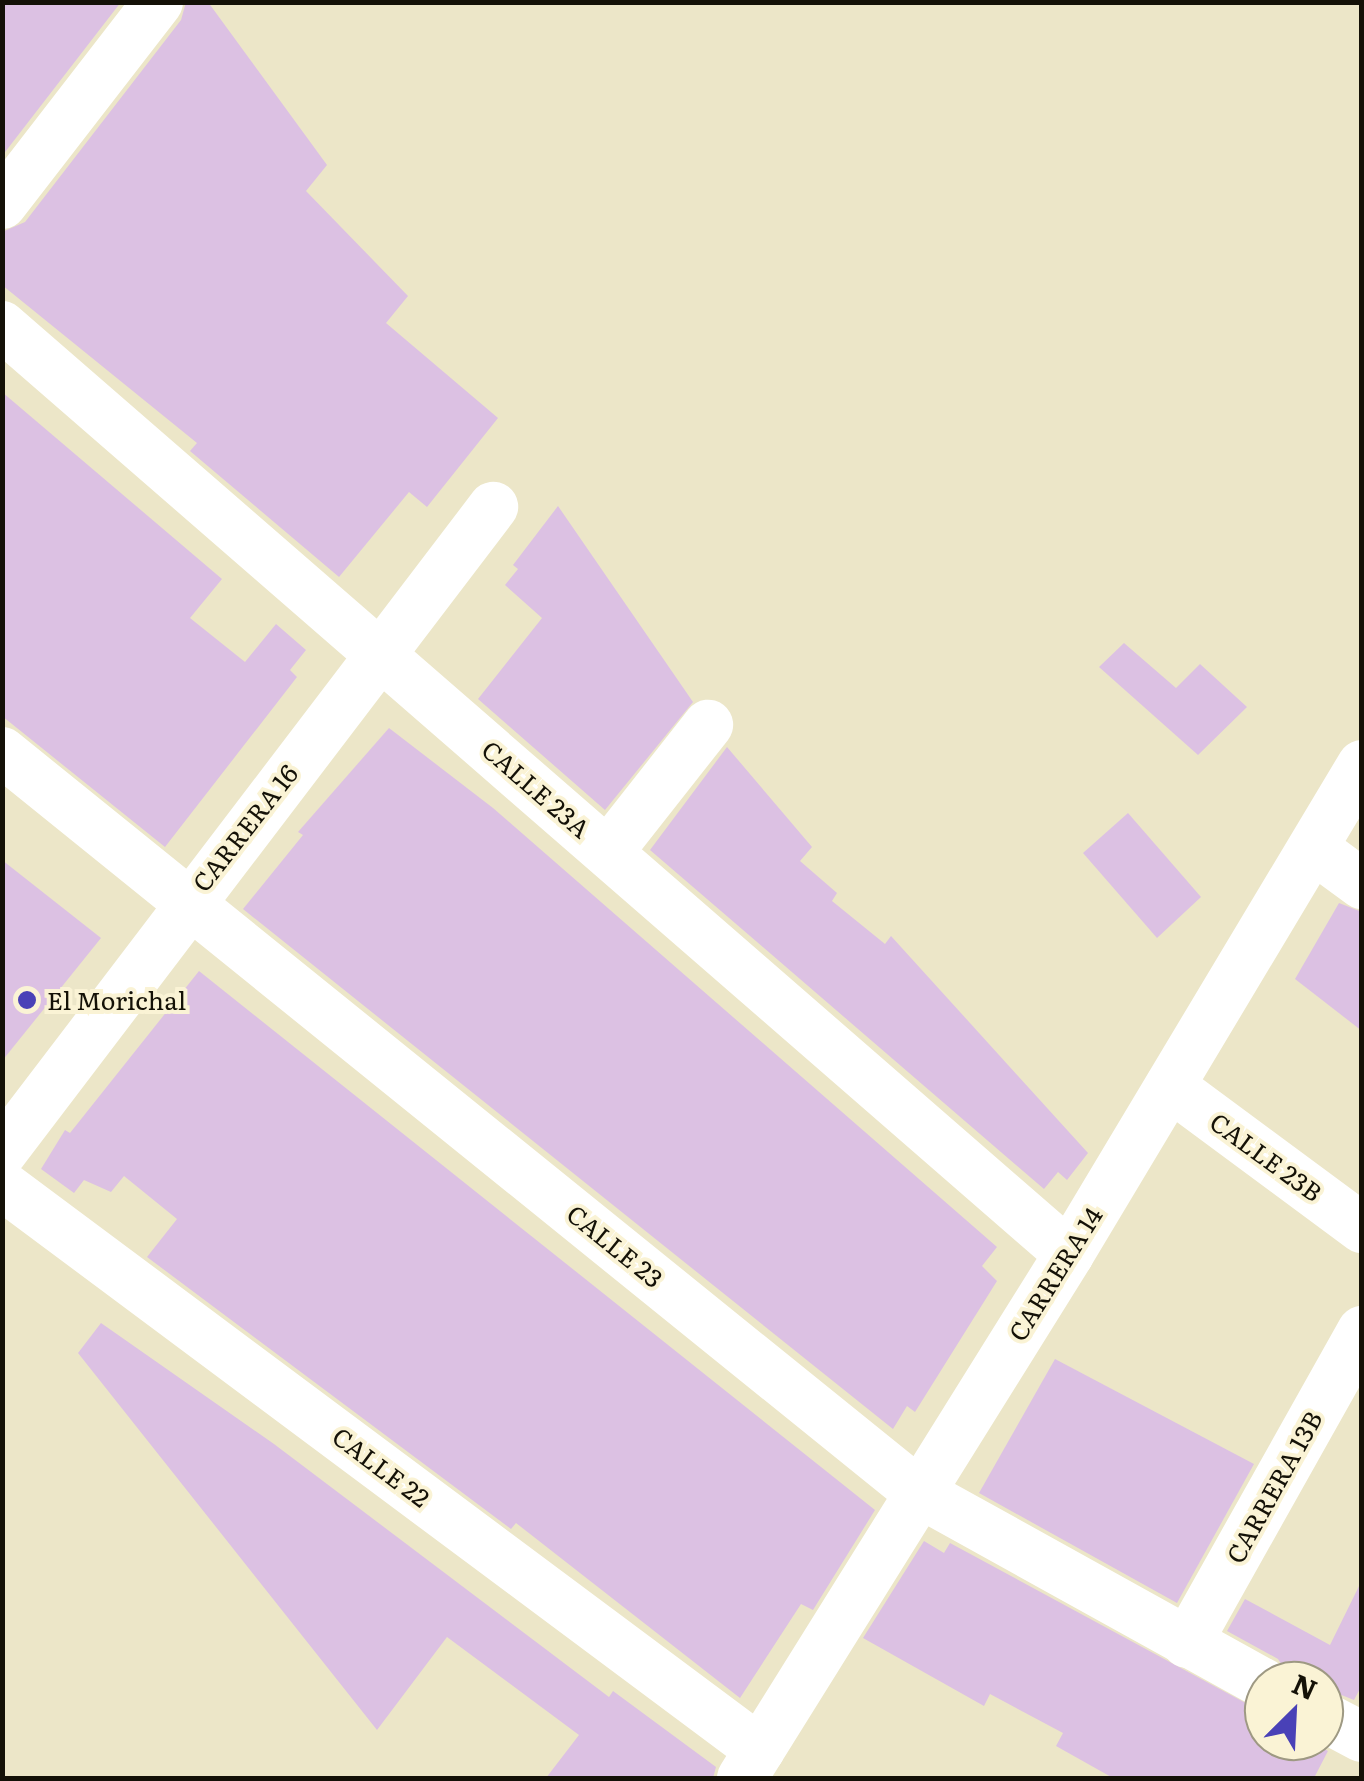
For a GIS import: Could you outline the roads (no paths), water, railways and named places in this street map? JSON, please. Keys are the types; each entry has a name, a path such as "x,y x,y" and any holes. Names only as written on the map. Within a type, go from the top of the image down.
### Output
{"street":[{"path":"2,204 158,2"},
{"name":"CALLE 23A","path":"2,326 1068,1254"},
{"name":"CARRERA 16","path":"2,1152 492,507"},
{"path":"608,852 708,725"},
{"name":"CALLE 23","path":"2,752 190,900 918,1492 1244,1673"},
{"name":"CARRERA 14","path":"751,1764 1068,1254 1362,766"},
{"path":"1313,848 1362,884"},
{"name":"CALLE 23B","path":"1170,1086 1362,1228"},
{"name":"CALLE 22","path":"2,1185 751,1764"},
{"name":"CARRERA 13B","path":"1188,1643 1362,1332"}],"place":[{"name":"El Morichal","path":"27,1000"}]}
